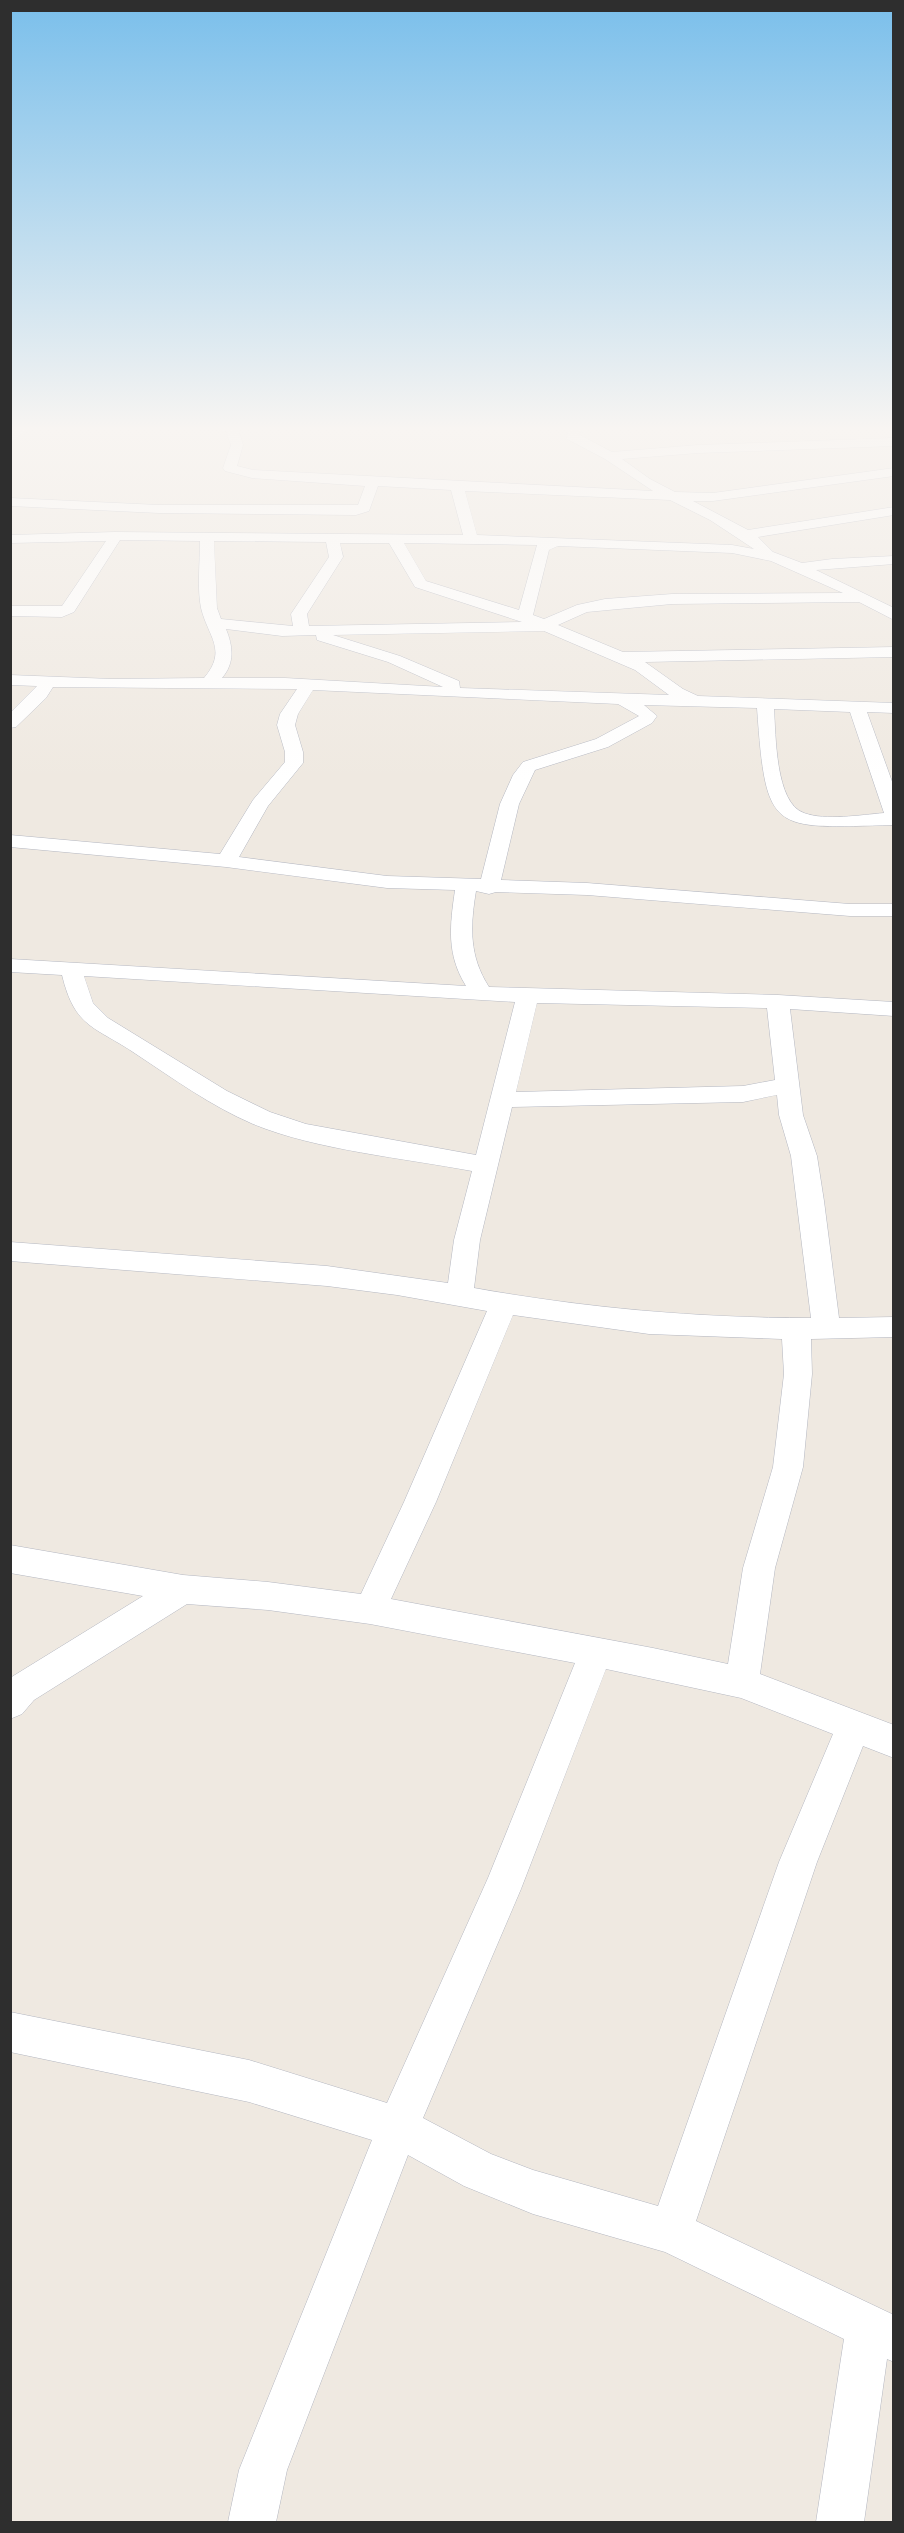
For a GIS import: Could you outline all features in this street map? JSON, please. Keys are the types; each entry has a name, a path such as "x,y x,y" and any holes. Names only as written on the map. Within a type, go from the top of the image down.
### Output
{"street":[{"path":"10,611 62,612 68,609 111,544"},
{"path":"207,544 209,608 224,644 222,668 209,683"},
{"path":"302,630 299,614 336,557 333,544"},
{"path":"397,544 420,584 525,617 620,657 641,666 677,693 695,700"},
{"path":"525,617 538,557 542,548 550,544"},
{"path":"636,544 732,549 775,557 864,598 887,606 894,615"},
{"path":"758,544 775,557"},
{"path":"665,545 846,589"},
{"path":"801,568 832,563 894,560"},
{"path":"217,623 267,631 543,626 584,608 605,604 672,599 864,598"},
{"path":"302,630 394,659 435,678 484,694"},
{"path":"620,657 894,652"},
{"path":"10,680 47,683 308,684 484,694 894,708"},
{"path":"10,723 40,694 47,683"},
{"path":"226,861 260,804 294,763 294,752 286,725 289,714 308,684"},
{"path":"489,888 510,800 522,772 529,766 602,743 646,719 648,716 646,713 621,698"},
{"path":"765,704 770,757 780,804 788,812 798,818 812,820 894,817 857,707"},
{"path":"10,841 226,861 363,880 489,888 586,889 850,910 894,910"},
{"path":"466,887 459,932 461,957 482,993"},
{"path":"10,965 528,996 778,1002 894,1009"},
{"path":"72,970 82,1003 88,1013 201,1087 275,1123 306,1132 486,1165"},
{"path":"460,1294 467,1240 528,996"},
{"path":"778,1002 791,1115 807,1179 826,1329"},
{"path":"501,1100 743,1094 787,1085"},
{"path":"10,1251 116,1263 227,1268 370,1281 460,1294 568,1314 647,1323 796,1331 894,1327"},
{"path":"370,1610 420,1502 504,1303"},
{"path":"742,1683 759,1568 788,1467 798,1374 796,1331"},
{"path":"10,1559 183,1589 268,1596 370,1610 742,1683 894,1742"},
{"path":"10,1703 22,1689 183,1589"},
{"path":"252,2523 263,2470 398,2127 502,1889 596,1653"},
{"path":"670,2232 798,1862 854,1725"},
{"path":"10,2032 249,2081 398,2127 479,2171 533,2192 670,2232 881,2332 840,2523"}]}
